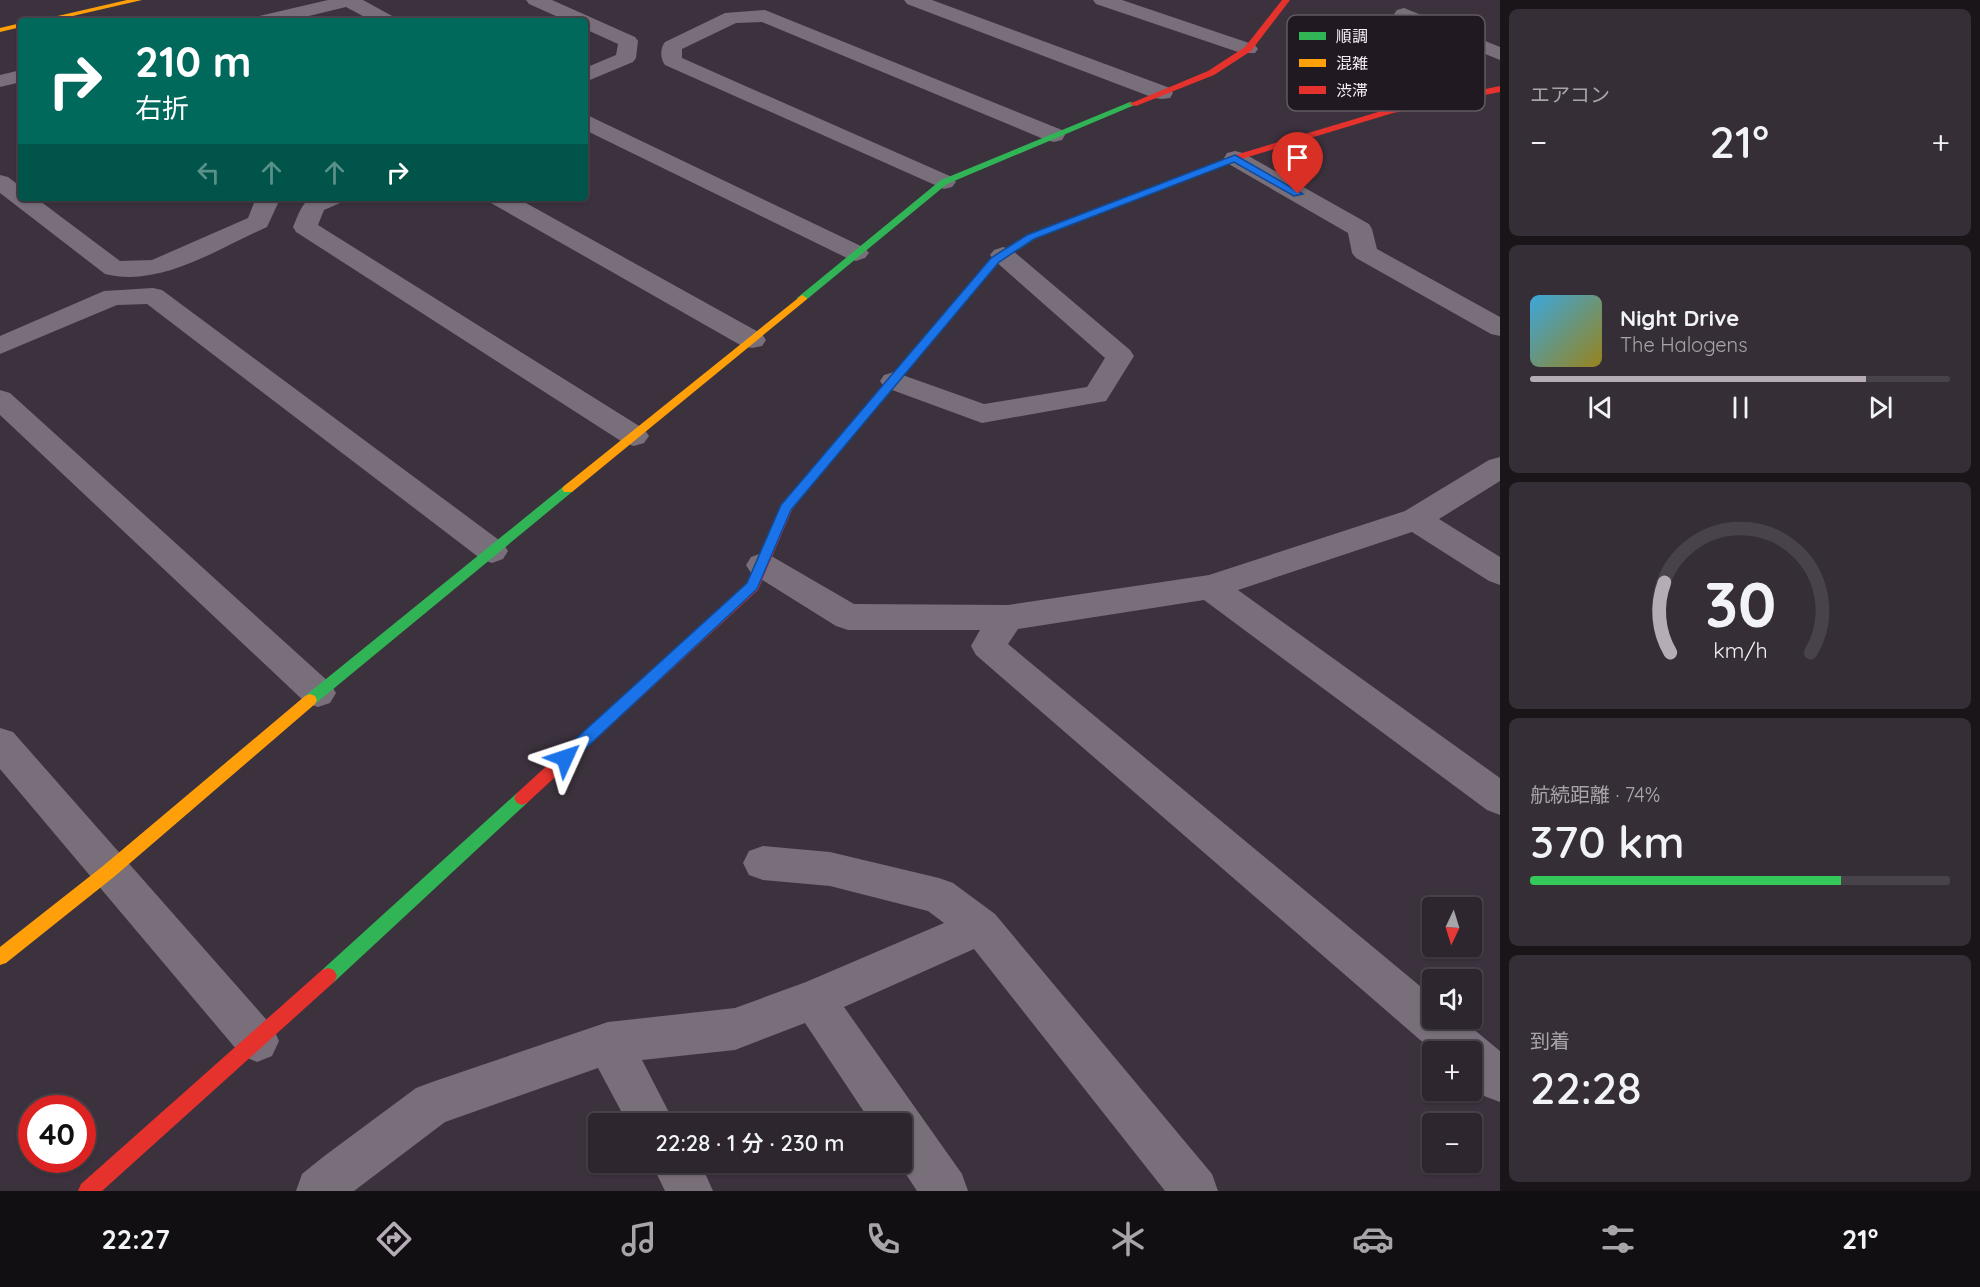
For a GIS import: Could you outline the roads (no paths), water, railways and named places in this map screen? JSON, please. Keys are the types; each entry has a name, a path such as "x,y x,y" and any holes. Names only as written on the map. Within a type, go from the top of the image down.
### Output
{"street":[{"path":"54,18 138,0"},
{"path":"274,18 349,0 382,18"},
{"path":"537,0 577,18"},
{"path":"724,0 733,0"},
{"path":"914,0 1162,93"},
{"path":"1103,0 1248,49"},
{"path":"0,957 109,871 318,693 944,182 1211,72 1248,49 1286,0"},
{"path":"944,182 672,61 672,46 732,17 765,16 1054,135"},
{"path":"588,23 628,40 626,58 588,75"},
{"path":"0,30 18,26"},
{"path":"1485,48 1500,54"},
{"path":"0,81 18,77"},
{"path":"1485,93 1500,90"},
{"path":"88,1191 257,1041 753,586 786,508 995,260 1031,237 1235,158 1391,111"},
{"path":"588,122 856,253"},
{"path":"1235,158 1360,229 1365,253 1500,328"},
{"path":"0,182 18,196"},
{"path":"25,201 114,269 156,268 258,222 267,201"},
{"path":"325,201 314,206 304,227 634,436"},
{"path":"504,201 752,340"},
{"path":"894,381 982,414 1096,395 1120,356 1003,255"},
{"path":"0,346 113,297 153,296 492,551"},
{"path":"0,399 318,693"},
{"path":"762,565 848,617 1008,618 1210,587 1416,519 1500,467"},
{"path":"1416,519 1500,573"},
{"path":"1210,587 1500,799"},
{"path":"1008,618 988,646 1454,1041"},
{"path":"0,743 257,1041"},
{"path":"763,863 830,869 939,896 981,927 1195,1191"},
{"path":"335,1185 432,1104 608,1043 735,1029 813,999 981,927"},
{"path":"813,999 891,1113"},
{"path":"608,1043 647,1113"},
{"path":"1482,1065 1500,1080"},
{"path":"912,1143 945,1191"},
{"path":"680,1173 690,1191"}]}
